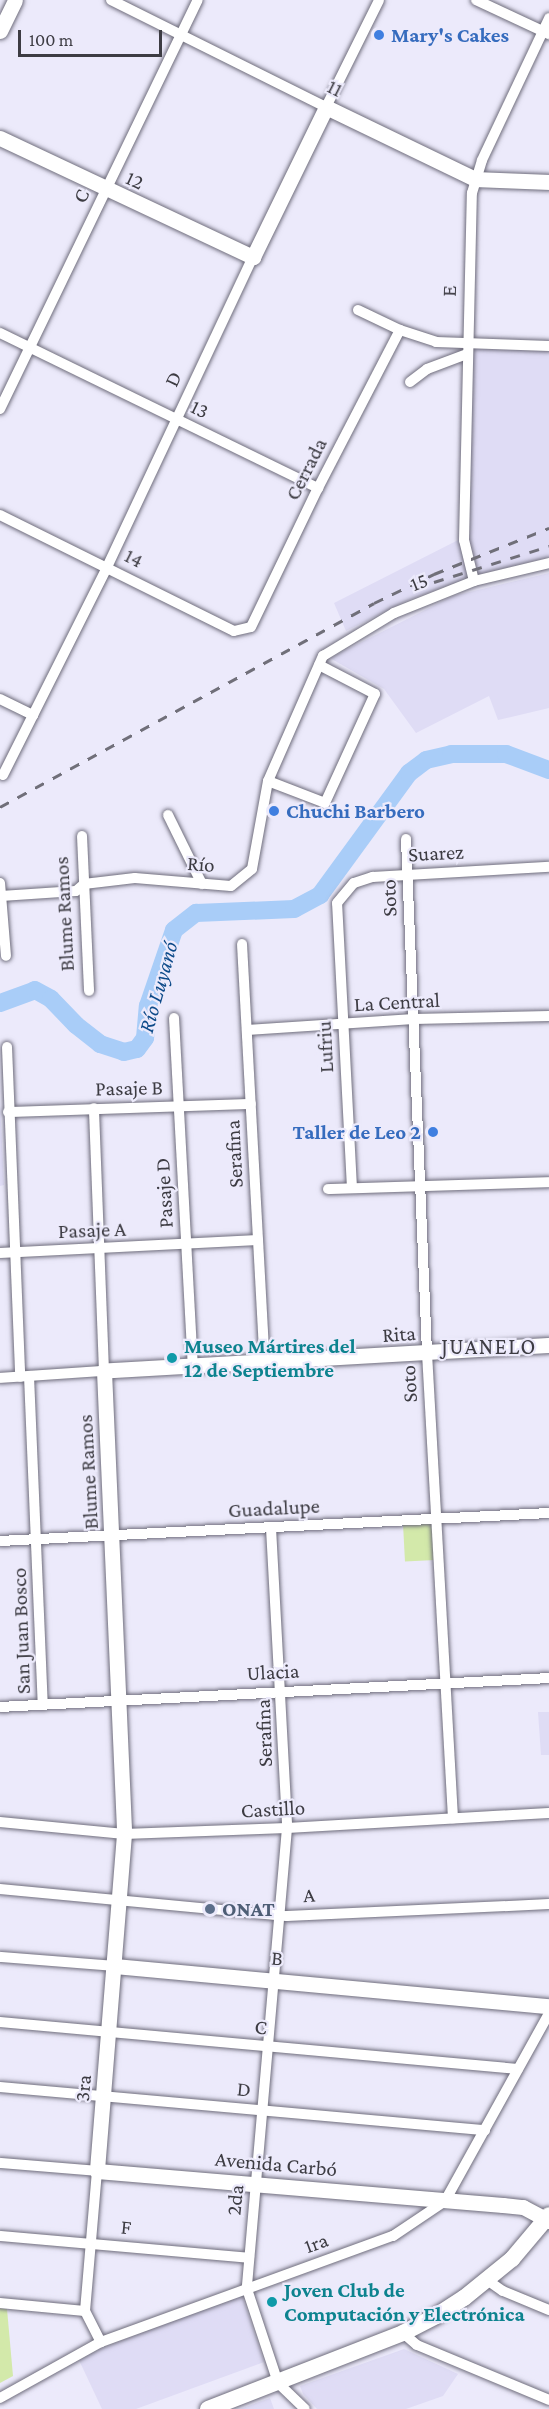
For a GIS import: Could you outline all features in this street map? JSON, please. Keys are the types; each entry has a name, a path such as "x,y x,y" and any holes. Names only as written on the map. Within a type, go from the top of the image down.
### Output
{"main road":[{"path":"208,2409 403,2333 436,2316 488,2280 512,2259 548,2218"}],"street":[{"path":"0,31 15,0"},
{"name":"11","path":"111,0 475,179 549,182"},
{"name":"C","path":"0,409 28,347 198,0"},
{"name":"D","path":"3,775 107,567 253,257 379,0"},
{"path":"476,0 546,33"},
{"name":"E","path":"474,581 464,540 472,193 475,179 546,33 549,18"},
{"name":"12","path":"0,138 253,257"},
{"path":"358,310 400,330 467,349 549,346"},
{"name":"Cerrada","path":"251,627 318,488 400,330"},
{"name":"13","path":"0,333 318,488"},
{"path":"410,382 427,369 467,349"},
{"name":"14","path":"0,515 234,631 251,627"},
{"name":"15","path":"319,665 323,656 394,613 474,581 549,562"},
{"path":"268,781 325,803 375,693 319,665"},
{"name":"Río","path":"0,896 76,891 84,884 135,878 231,886 252,868 268,781 319,665"},
{"path":"0,699 33,715"},
{"path":"168,815 202,884"},
{"name":"Blume Ramos","path":"82,836 89,991"},
{"name":"Soto","path":"406,839 427,1353 453,1818"},
{"name":"Suarez","path":"337,903 354,883 373,877 549,867"},
{"path":"0,883 6,956"},
{"name":"Lufriu","path":"337,903 352,1188"},
{"name":"Serafina","path":"242,944 265,1363"},
{"name":"La Central","path":"247,1030 414,1019 549,1016"},
{"name":"Pasaje D","path":"174,1018 193,1366"},
{"name":"San Juan Bosco","path":"7,1047 13,1252 25,1376 36,1540 43,1705"},
{"name":"Pasaje B","path":"8,1112 251,1104"},
{"name":"Blume Ramos","path":"94,1108 124,1834"},
{"path":"328,1189 549,1182"},
{"name":"Pasaje A","path":"0,1253 258,1240"},
{"name":"Rita","path":"0,1378 549,1345"},
{"name":"Guadalupe","path":"0,1541 549,1513"},
{"name":"Serafina","path":"271,1528 282,1690 288,1828"},
{"name":"Ulacia","path":"0,1707 282,1690 549,1678"},
{"name":"Castillo","path":"0,1822 124,1834 288,1828 549,1813"},
{"name":"2da","path":"247,2289 288,1828"},
{"name":"3ra","path":"85,2311 124,1834"},
{"name":"A","path":"0,1889 119,1898 279,1915 549,1904"},
{"name":"B","path":"0,1957 273,1979 549,2006"},
{"name":"1ra","path":"0,2398 100,2342 393,2236 446,2200 549,2013"},
{"name":"C","path":"0,2022 518,2069"},
{"name":"D","path":"0,2087 485,2130"},
{"name":"Avenida Carbó","path":"0,2163 523,2207 548,2218"},
{"name":"F","path":"0,2236 249,2258"},
{"path":"488,2280 503,2290 549,2310"},
{"path":"247,2289 278,2382 305,2409"},
{"path":"0,2303 85,2311 100,2342"},
{"path":"403,2333 417,2345 549,2400"}],"shaded area":[{"path":"472,347 549,351 549,557 477,575 408,600 346,631 334,603 470,534"},
{"path":"549,573 549,708 498,720 489,696 416,733 384,689 330,658 453,596"},
{"path":"0,1102 4,1185 0,1186"},
{"path":"538,1712 549,1712 549,1755 541,1755"},
{"path":"241,2293 264,2362 136,2409 102,2409 78,2358"},
{"path":"404,2349 458,2374 443,2396 406,2409 317,2409 303,2394 300,2386"},
{"path":"270,2398 274,2409 240,2409"}],"green space":[{"path":"433,1523 435,1560 405,1562 403,1525"},
{"path":"0,2308 7,2309 13,2376 0,2383"}],"waterway":[{"name":"Río Luyanó","path":"0,1003 35,990 51,999 76,1025 100,1044 124,1052 137,1049 145,1038 148,1006 174,930 196,913 294,909 320,895 409,773 426,760 451,754 506,754 549,770"}],"railway":[{"path":"0,807 374,603 434,574 549,528"},
{"path":"434,582 549,546"}],"place":[{"name":"Mary's Cakes","path":"379,35"},
{"name":"Chuchi Barbero","path":"274,811"},
{"name":"Taller de Leo 2","path":"433,1132"},
{"name":"Museo Mártires del 12 de Septiembre","path":"172,1358"},
{"name":"ONAT","path":"210,1909"},
{"name":"Joven Club de Computación y Electrónica","path":"272,2302"}],"district":[{"name":"JUANELO","path":"489,1347"}]}
